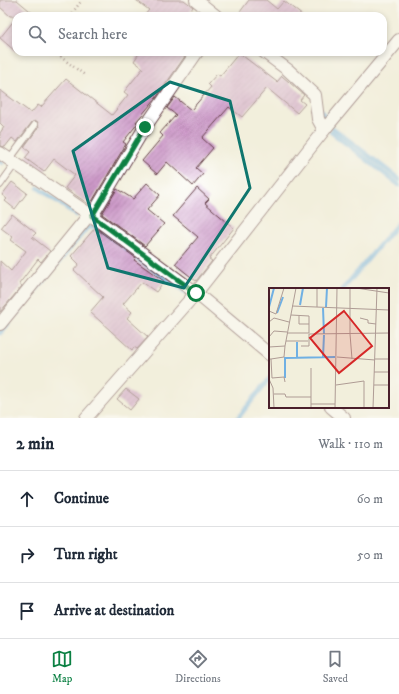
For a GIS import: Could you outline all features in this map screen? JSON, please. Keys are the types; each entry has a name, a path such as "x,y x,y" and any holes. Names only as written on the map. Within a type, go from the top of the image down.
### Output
{"street":[{"path":"196,0 211,12"},
{"path":"387,54 399,40"},
{"path":"0,324 90,216 145,127 194,56"},
{"path":"269,56 316,94 318,119 324,130"},
{"path":"86,418 196,293 324,130 386,56"},
{"path":"8,159 196,293 269,354"},
{"path":"332,408 344,418"}],"lane":[{"path":"0,185 8,159 35,125"}],"path":[{"path":"73,12 82,0"},
{"path":"59,56 86,76"}],"highlighted area":[{"path":"170,82 230,101 250,188 184,288 108,268 73,151"}],"building":[{"path":"0,0 17,0 31,12 12,12 12,16 10,16 0,7"},
{"path":"136,0 184,0 193,7 190,12 147,12 149,10"},
{"path":"249,0 266,0 277,9 284,1 298,12 240,12"},
{"path":"12,23 12,48 0,38"},
{"path":"137,56 185,56 123,142 126,144 90,205 65,188 75,175 54,159 44,172 25,158 30,152 24,147 39,127 37,121 32,122 17,142 12,138 5,147 0,146 0,133 4,127 0,123 0,90 31,113 38,105 41,107 66,79 112,115 128,95 124,92 143,68 134,61"},
{"path":"237,56 243,56 277,82 282,76 304,95 300,100 305,104 297,113 267,88 242,117 229,107 202,138 213,148 196,168 203,174 193,186 167,162 157,174 142,161 163,136 160,133 176,115 167,108 175,97 191,110 211,87 208,84 217,74 220,76"},
{"path":"12,182 27,193 15,209 5,201 7,199 2,195"},
{"path":"147,183 160,195 147,210 164,224 145,246 102,214 117,189 133,199"},
{"path":"197,188 209,199 205,203 234,228 209,259 212,261 196,281 175,264 198,237 173,216"},
{"path":"12,214 36,233 32,237 50,251 41,262 38,259 19,284 22,286 0,312 0,261 11,271 26,251 11,240 13,237 1,228"},
{"path":"95,228 136,258 134,260 164,281 156,292 142,282 123,304 132,312 127,318 148,337 137,349 134,347 132,350 90,312 103,297 74,270 79,264 71,256"},
{"path":"126,389 139,399 130,410 117,399"}],"waterway":[{"path":"392,40 397,33"},
{"path":"322,111 325,119 330,113"},
{"path":"333,128 399,179"},
{"path":"331,132 399,185"},
{"path":"38,188 76,215"},
{"path":"344,288 399,222"},
{"path":"15,315 87,228 94,227 185,292"},
{"path":"0,333 8,324"},
{"path":"238,418 269,379"}],"route":[{"path":"145,127 92,216 196,293"}]}
